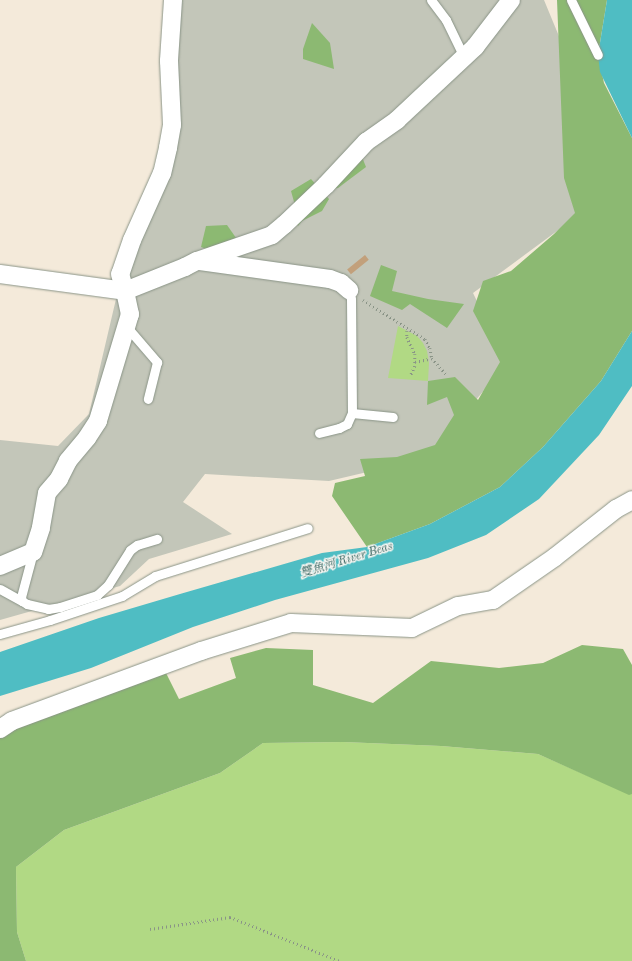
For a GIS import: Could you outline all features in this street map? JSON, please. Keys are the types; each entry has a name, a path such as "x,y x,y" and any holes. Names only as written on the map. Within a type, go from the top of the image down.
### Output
{"street":[{"path":"0,566 32,552 40,528 48,493 59,479 68,461 87,438 98,421 130,314 120,274 132,240 162,174 168,148 172,125 169,61 173,0"},
{"path":"0,274 125,291 186,267 197,261 272,235 326,185 366,142 397,120 475,47 511,0"},
{"path":"197,261 330,279 341,283 348,290"},
{"path":"0,729 12,721 201,651 291,623 412,628 458,606 493,600 555,557 616,509 632,500"}],"lane":[{"path":"431,0 446,20 464,57"},
{"path":"572,0 598,55"},
{"path":"318,433 339,428 347,424 352,413 351,299 348,290"},
{"path":"126,326 157,362 148,399"},
{"path":"352,413 394,417"},
{"path":"0,634 50,620 122,596 155,576 308,528"},
{"path":"0,589 31,606 48,609 60,607 97,595 108,586 130,550 137,545 157,539"},
{"path":"22,601 20,597 32,552"}],"path":[{"path":"348,290 425,339 430,348 432,358 446,374"},
{"path":"407,331 407,337 415,354 415,362 411,375"},
{"path":"415,362 432,358"},
{"path":"150,929 230,917 340,961"}],"shaded area":[{"path":"179,0 544,0 587,104 595,203 473,293 507,363 427,458 329,481 205,474 183,502 232,534 149,559 120,586 0,620 0,440 58,446 89,414 116,299 170,173"}],"green space":[{"path":"557,0 607,0 598,55 604,83 632,138 632,331 601,381 543,447 500,487 430,524 367,547 332,496 335,483 365,476 360,459 397,457 435,445 454,415 447,397 427,405 428,381 455,377 478,400 500,362 473,311 483,281 511,271 554,234 575,213 564,178"},
{"path":"312,23 330,43 334,69 303,59 303,49"},
{"path":"360,152 366,167 338,188 331,189"},
{"path":"311,179 329,199 322,211 302,221 298,226 294,220 296,209 291,191"},
{"path":"227,225 241,245 236,260 201,247 206,226"},
{"path":"381,265 397,271 392,291 428,299 464,304 447,328 410,304 402,310 370,296"},
{"path":"398,326 417,336 423,343 427,351 429,363 428,381 388,378"},
{"path":"582,645 623,649 632,665 632,794 629,795 538,754 441,746 343,742 263,743 220,773 64,830 16,867 17,932 26,961 0,961 0,733 162,665 179,699 236,678 230,658 266,648 313,650 313,685 373,703 431,661 499,668 543,663"},
{"path":"343,742 441,746 538,754 632,794 632,961 26,961 17,932 16,867 64,830 220,773 263,743"}],"water":[{"path":"607,0 632,0 632,138 600,72 598,55"},
{"name":"雙魚河 River Beas","path":"632,331 632,386 599,435 539,499 486,535 428,558 275,600 193,627 91,668 0,696 0,652 99,618 322,553 367,547 430,524 500,487 543,447 601,381"}],"building":[{"path":"365,255 369,260 351,274 347,269"}]}
